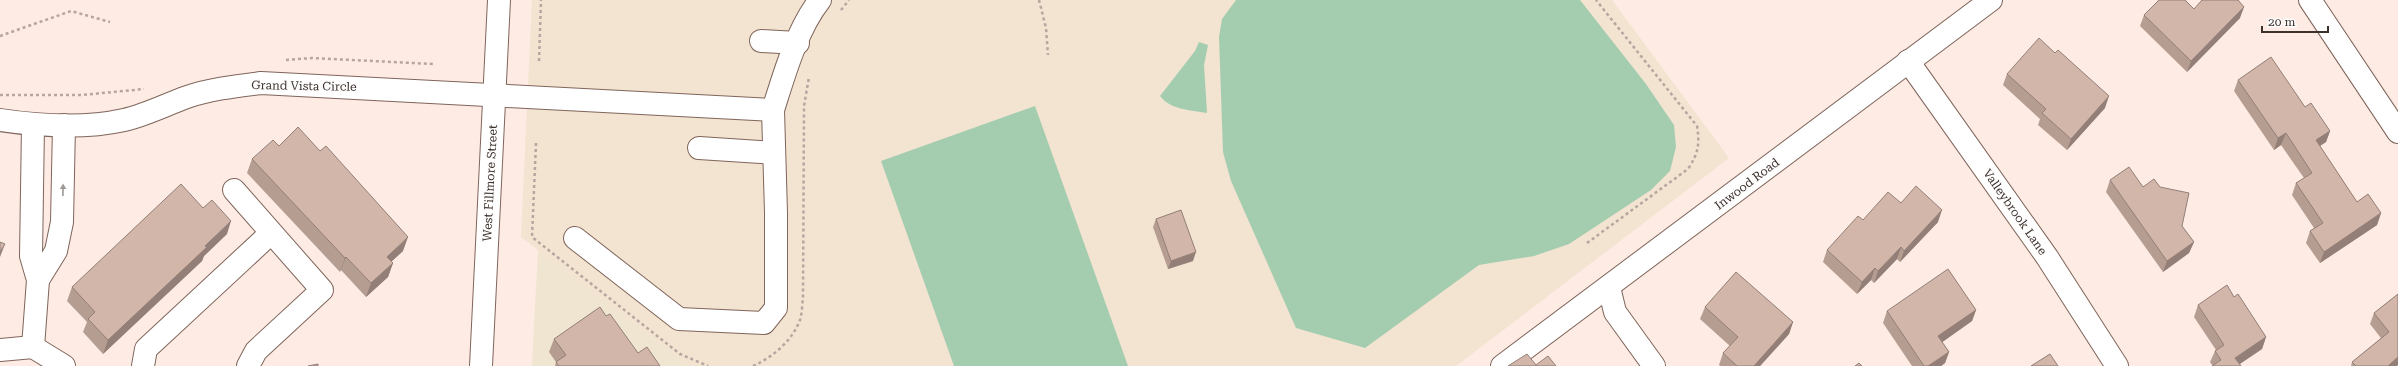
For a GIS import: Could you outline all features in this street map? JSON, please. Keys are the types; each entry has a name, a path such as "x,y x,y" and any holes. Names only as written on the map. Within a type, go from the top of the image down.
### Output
{"street":[{"name":"West Fillmore Street","path":"481,366 499,0"},
{"path":"575,238 679,319 764,323 776,308 776,220 773,110 785,73 812,11 820,0"},
{"name":"Inwood Road","path":"1502,366 1991,0"},
{"path":"2310,0 2398,132"},
{"path":"761,41 798,43"},
{"name":"Valleybrook Lane","path":"1908,61 2047,257 2117,366"},
{"name":"Grand Vista Circle","path":"0,120 33,125 90,125 149,114 187,97 224,88 261,83 773,110"},
{"path":"33,125 32,256 38,280 33,347"},
{"path":"38,280 56,251 62,222 64,125"},
{"path":"699,148 774,153"},
{"path":"234,190 322,290 256,351 248,366"},
{"path":"32,220 62,222"},
{"path":"143,366 146,349 271,233"},
{"path":"618,272 638,264"},
{"path":"1609,287 1615,312 1654,366"},
{"path":"0,350 33,347 64,366"}],"path":[{"path":"539,61 541,0"},
{"path":"840,12 849,0"},
{"path":"1039,0 1046,28 1048,55"},
{"path":"1586,243 1688,169 1698,154 1700,141 1697,126 1596,0"},
{"path":"0,36 71,11 110,22"},
{"path":"753,366 765,361 780,350 800,320 803,298 804,106 809,73"},
{"path":"536,143 532,237 680,354 708,366"}],"shaded area":[{"path":"532,0 1612,0 1729,158 1456,366 690,366 521,237"},
{"path":"538,250 690,366 532,366"}],"green space":[{"path":"1236,0 1580,0 1646,84 1674,125 1676,147 1670,171 1651,190 1569,244 1534,256 1479,265 1365,348 1296,328 1231,181 1223,152 1219,37 1222,19"},
{"path":"1199,42 1208,45 1204,65 1207,113 1175,107 1164,101 1160,96 1195,51"},
{"path":"1035,106 1128,366 954,366 881,161"}],"building":[{"path":"2159,0 2185,0 2194,9 2202,0 2238,0 2244,7 2191,61 2144,15"},
{"path":"2039,38 2055,53 2058,50 2109,96 2071,139 2042,113 2046,109 2007,74"},
{"path":"2271,57 2305,107 2311,103 2330,131 2316,140 2357,202 2368,194 2381,213 2324,252 2310,231 2323,223 2296,183 2312,173 2286,133 2278,138 2238,80"},
{"path":"298,127 320,151 326,146 408,237 387,257 393,263 371,283 346,257 345,258 252,159 273,140 279,146"},
{"path":"2129,167 2143,187 2154,179 2160,187 2189,193 2182,226 2194,242 2167,261 2110,180"},
{"path":"181,184 203,208 212,200 231,221 205,246 207,247 108,340 88,319 95,312 72,287"},
{"path":"1916,186 1942,210 1904,251 1901,247 1878,271 1875,268 1862,282 1827,250 1858,216 1863,220 1888,192 1901,203"},
{"path":"1181,210 1196,252 1171,261 1156,219"},
{"path":"0,242 5,244 0,252"},
{"path":"1948,269 1976,310 1938,336 1949,352 1928,366 1924,366 1887,311"},
{"path":"1736,272 1793,322 1754,366 1737,366 1723,353 1738,337 1705,307"},
{"path":"2227,285 2234,297 2238,294 2266,337 2235,358 2241,366 2212,366 2221,360 2215,351 2224,345 2198,305"},
{"path":"2398,294 2398,357 2388,366 2356,366 2352,362 2389,332 2374,313"},
{"path":"600,307 606,316 610,314 638,353 647,347 660,366 559,366 556,362 566,355 554,339"},
{"path":"1527,354 1536,365 1548,356 1556,366 1508,366"},
{"path":"2050,354 2058,366 2031,366"},
{"path":"1859,363 1862,366 1855,366"}]}
